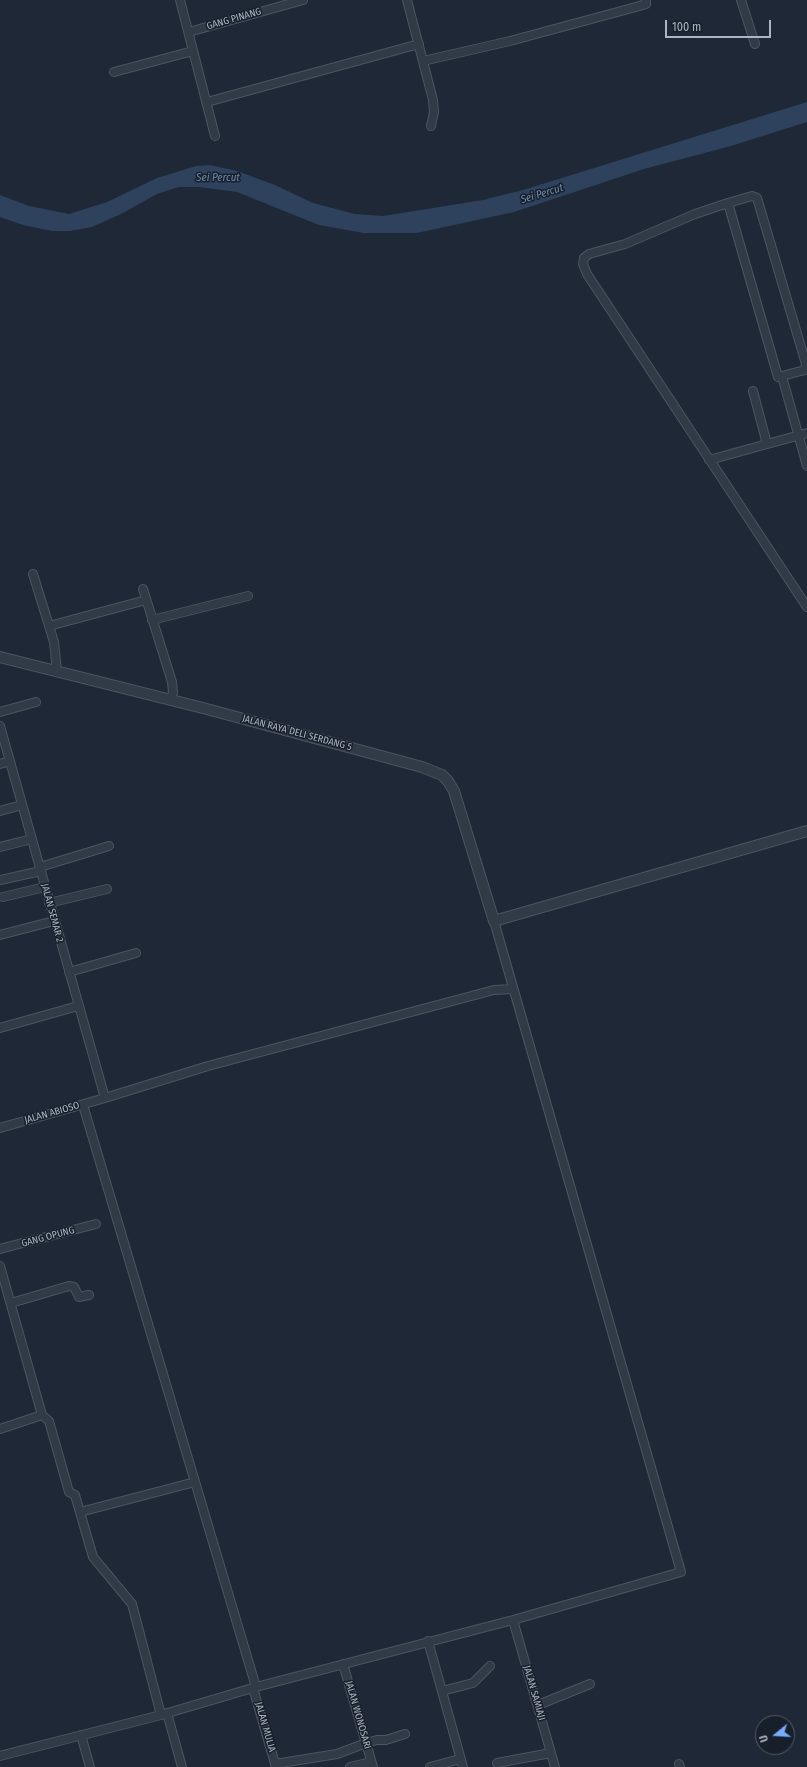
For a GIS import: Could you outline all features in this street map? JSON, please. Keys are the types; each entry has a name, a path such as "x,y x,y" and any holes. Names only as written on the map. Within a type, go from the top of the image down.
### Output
{"street":[{"path":"180,0 216,136"},
{"name":"GANG PINANG","path":"189,32 303,0"},
{"path":"407,0 433,100 434,112 431,126"},
{"path":"423,61 510,41 646,4 646,0"},
{"path":"740,0 755,44"},
{"path":"207,102 419,44"},
{"path":"114,72 193,51"},
{"path":"728,204 778,377 805,370 806,364 757,198 752,196 695,214 625,244 589,254 584,258 583,264 587,274 709,460 804,596 807,607"},
{"path":"782,380 807,466"},
{"path":"753,391 767,444"},
{"path":"709,460 807,433"},
{"path":"33,574 54,642 57,671"},
{"path":"143,590 172,682 173,693 170,700"},
{"path":"152,620 248,596"},
{"path":"49,626 146,600"},
{"name":"JALAN RAYA DELI SERDANG 5","path":"0,656 422,767 442,775 448,781 454,792 494,921"},
{"path":"0,712 36,702"},
{"name":"JALAN SEMAR 2","path":"0,726 105,1098"},
{"path":"0,764 10,761"},
{"path":"0,811 22,804"},
{"path":"0,1756 80,1734 164,1714 254,1687 513,1620 681,1572 494,921 807,831"},
{"path":"0,847 32,839"},
{"path":"0,880 40,869 109,846"},
{"path":"3,897 45,887"},
{"path":"49,903 107,889"},
{"path":"0,935 54,921"},
{"path":"69,972 136,953"},
{"name":"JALAN ABIOSO","path":"0,1128 83,1105 208,1066 494,990 513,989"},
{"path":"0,1028 78,1006"},
{"name":"JALAN MULIA","path":"83,1105 154,1350 162,1368 276,1766"},
{"name":"GANG OPUNG","path":"0,1249 96,1224"},
{"path":"0,1266 42,1415 49,1421 69,1492 75,1495 93,1557 132,1604 164,1714 182,1767"},
{"path":"11,1303 69,1286 74,1286 79,1297 89,1295"},
{"path":"0,1429 42,1415"},
{"path":"80,1512 195,1482"},
{"name":"JALAN SAMIAJI","path":"513,1620 555,1767"},
{"path":"428,1641 461,1763 430,1767"},
{"name":"JALAN WONOSARI","path":"343,1664 372,1765"},
{"path":"442,1691 473,1683 490,1666"},
{"path":"538,1705 590,1684"},
{"path":"80,1734 90,1767"},
{"path":"276,1766 337,1754 366,1743 377,1740 386,1740 405,1734"},
{"path":"497,1763 551,1753"},
{"path":"350,1767 372,1765"}],"water":[{"name":"Sei Percut","path":"807,102 807,122 731,146 644,169 514,212 417,233 364,233 319,225 237,192 199,187 179,187 157,194 121,214 92,227 70,231 52,231 23,225 0,217 0,195 29,206 69,214 107,202 157,178 196,166 210,165 237,171 275,185 313,203 355,214 383,216 483,200 523,190"}]}
